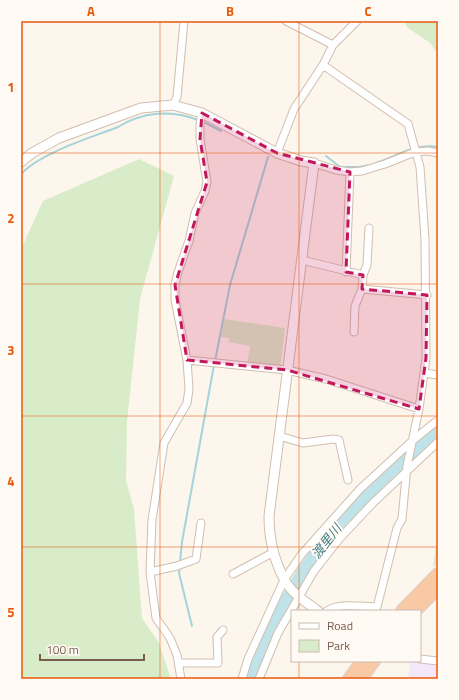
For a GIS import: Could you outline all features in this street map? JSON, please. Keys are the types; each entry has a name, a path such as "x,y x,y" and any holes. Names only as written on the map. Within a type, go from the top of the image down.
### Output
{"highway":[{"path":"403,610 438,574"},
{"path":"416,610 438,588"},
{"path":"349,679 361,662"},
{"path":"361,679 373,662"}],"street":[{"path":"173,105 177,97 184,21"},
{"path":"286,21 333,44"},
{"path":"277,153 294,109 323,65 333,44 357,21"},
{"path":"323,65 408,124 420,167 425,239 426,295 426,358 419,409 407,469 402,520 397,528 377,609 340,606 329,610"},
{"path":"21,162 32,153 59,138 141,108 173,105 277,153 336,170 350,172 362,171 385,164 414,149 438,153"},
{"path":"182,679 179,663 170,638 156,618 150,572 152,520 164,443 187,403 189,389 187,360 175,300 175,285 189,241 195,213 205,191 207,182 200,139 201,118"},
{"path":"314,164 287,370 269,516 269,529 274,552 284,580 298,596 317,610"},
{"path":"346,272 350,172"},
{"path":"354,332 355,306 362,289 363,275 367,265 369,228"},
{"path":"302,260 363,275"},
{"path":"362,289 426,295"},
{"path":"187,360 287,370 326,379 419,409"},
{"path":"424,373 438,375"},
{"path":"242,679 248,659 284,580 301,556 360,489 412,441 438,420"},
{"path":"279,436 303,443 333,439 339,440 348,480"},
{"path":"259,679 278,634 314,570 340,538 407,469 438,442"},
{"path":"150,572 180,565 196,559 201,523"},
{"path":"233,574 274,552"},
{"path":"179,663 218,663 216,637 223,630"},
{"path":"421,659 438,661"}],"highlighted area":[{"path":"202,113 277,153 350,172 346,272 363,275 362,289 427,295 426,358 419,409 287,370 187,360 175,285 207,182 200,139"}],"shaded area":[{"path":"410,662 438,664 438,679 408,679"}],"green space":[{"path":"404,21 438,21 438,54 430,43 408,28"},
{"path":"139,159 174,176 140,299 127,422 126,480 134,509 142,618 159,643 171,679 21,679 21,249 43,201"},
{"path":"224,319 285,328 280,368 247,364 250,346 229,342 229,338 221,337"},
{"path":"436,546 438,546 438,563 433,567"}],"waterway":[{"path":"21,174 29,166 40,159 137,118 147,115 168,113 178,114 198,120"},
{"path":"202,121 221,131"},
{"path":"376,163 414,148 430,146 438,147"},
{"path":"326,156 340,167 359,167 370,165"},
{"path":"215,361 230,285 268,157"},
{"path":"180,562 182,542 214,365"},
{"name":"渡里川","path":"252,679 261,653 284,605 306,567 320,548 335,529 368,494 402,461 438,430"},
{"path":"180,566 179,573 192,626"}]}
